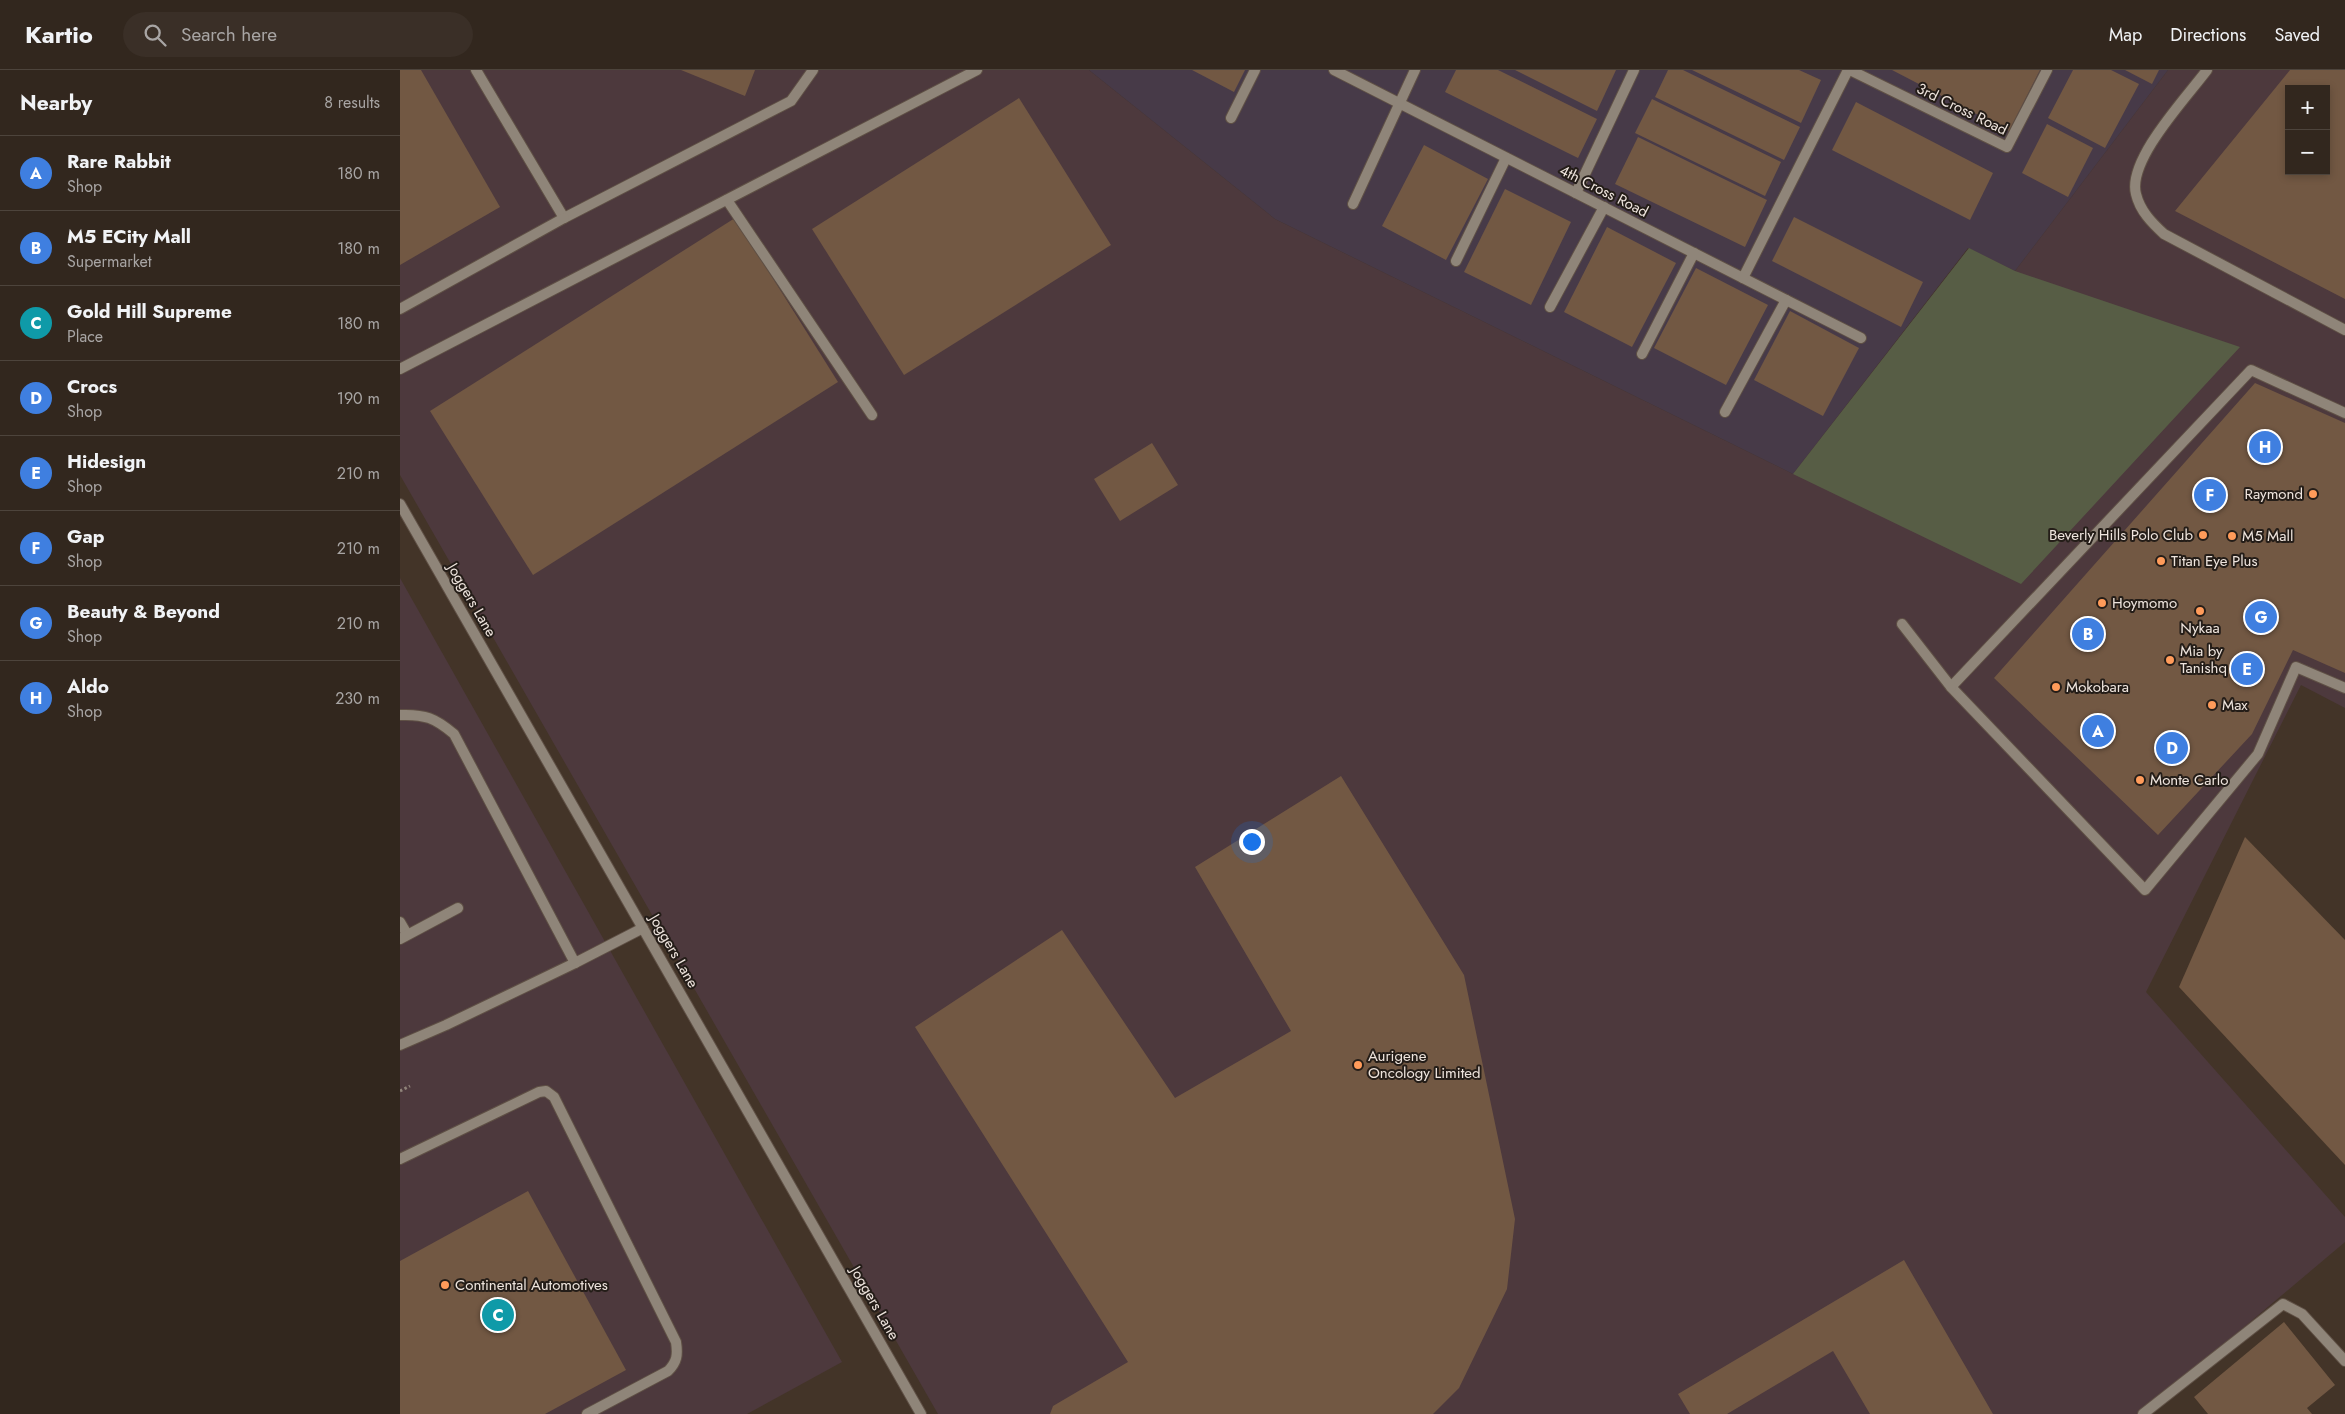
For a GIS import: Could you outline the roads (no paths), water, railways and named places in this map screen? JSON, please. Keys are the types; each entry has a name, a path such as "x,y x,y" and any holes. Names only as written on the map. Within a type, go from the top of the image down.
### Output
{"street":[{"path":"476,70 564,218"},
{"path":"400,309 564,218 791,101 812,70"},
{"path":"400,369 977,70"},
{"path":"1231,118 1255,70"},
{"name":"4th Cross Road","path":"1334,70 1861,338"},
{"path":"1353,204 1415,70"},
{"path":"1576,193 1634,70"},
{"path":"1743,278 1849,70"},
{"name":"3rd Cross Road","path":"1849,70 2007,148 2047,70"},
{"path":"2207,70 2145,152 2136,175 2136,193 2146,217 2164,234 2345,330"},
{"path":"1456,261 1506,158"},
{"path":"727,200 872,415"},
{"path":"1550,307 1604,207"},
{"path":"1642,354 1694,253"},
{"path":"1725,412 1786,300"},
{"path":"1951,687 2251,370 2345,414"},
{"name":"Joggers Lane","path":"400,504 921,1414"},
{"path":"1902,624 1951,687 2145,890 2258,754 2296,667 2345,688"},
{"path":"400,715 416,714 436,719 454,734 576,963"},
{"path":"400,922 403,936 458,908"},
{"path":"400,1045 576,963 643,928"},
{"path":"400,1159 539,1092 546,1091 554,1097 676,1342 678,1353 675,1364 668,1371 587,1414"},
{"path":"2143,1414 2283,1304 2302,1314 2345,1361"}],"place":[{"name":"Aldo","path":"2265,447"},
{"name":"Raymond","path":"2313,494"},
{"name":"Gap","path":"2210,495"},
{"name":"Beverly Hills Polo Club","path":"2203,535"},
{"name":"M5 Mall","path":"2232,536"},
{"name":"Titan Eye Plus","path":"2161,561"},
{"name":"Hoymomo","path":"2102,603"},
{"name":"Nykaa","path":"2200,611"},
{"name":"Beauty & Beyond","path":"2261,617"},
{"name":"M5 ECity Mall","path":"2088,634"},
{"name":"Mia by Tanishq","path":"2170,660"},
{"name":"Hidesign","path":"2247,669"},
{"name":"Mokobara","path":"2056,687"},
{"name":"Max","path":"2212,705"},
{"name":"Rare Rabbit","path":"2098,731"},
{"name":"Crocs","path":"2172,748"},
{"name":"Monte Carlo","path":"2140,780"},
{"name":"Aurigene Oncology Limited","path":"1358,1065"},
{"name":"Continental Automotives","path":"445,1285"},
{"name":"Gold Hill Supreme","path":"498,1315"}]}
